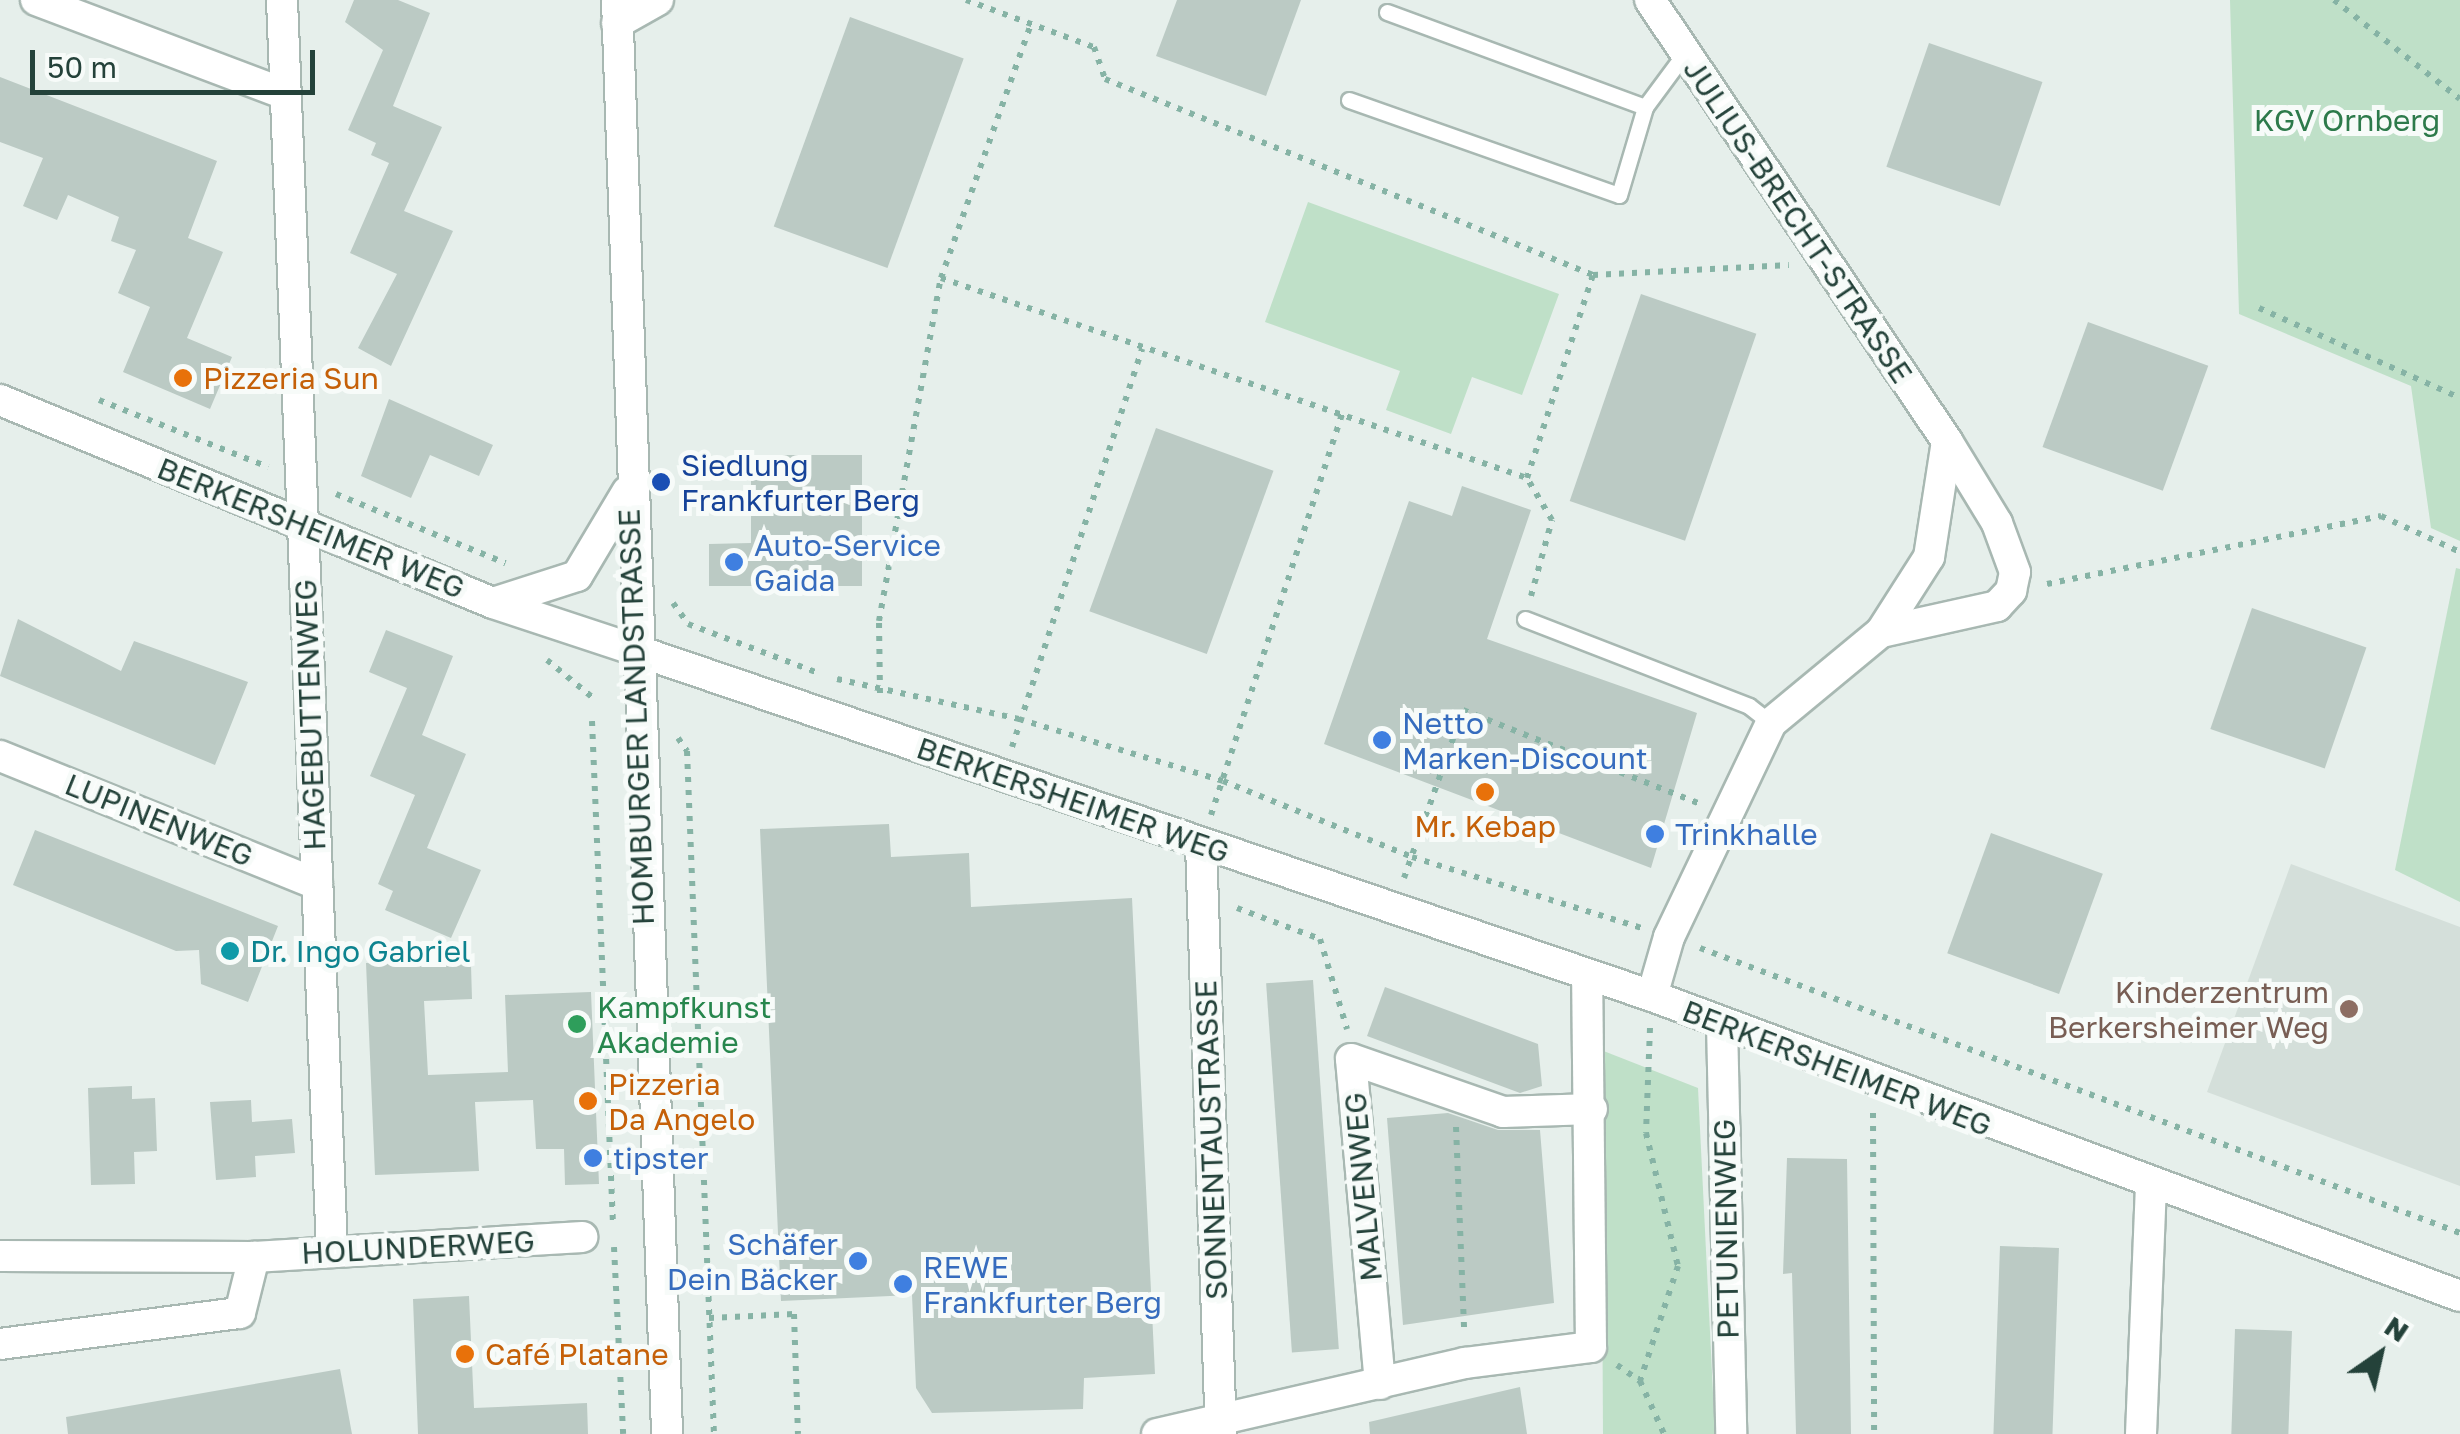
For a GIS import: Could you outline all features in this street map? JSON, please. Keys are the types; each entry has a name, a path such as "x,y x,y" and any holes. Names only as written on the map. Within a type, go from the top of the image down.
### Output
{"street":[{"path":"36,0 285,94"},
{"name":"HAGEBUTTENWEG","path":"282,0 332,1251"},
{"path":"617,12 658,0"},
{"name":"JULIUS-BRECHT-STRASSE","path":"1650,0 1821,263 1947,441 1998,523 2015,572 2011,591"},
{"name":"HOMBURGER LANDSTRASSE","path":"617,12 628,491 667,1434"},
{"name":"BERKERSHEIMER WEG","path":"0,400 301,520 492,603 1652,996 2152,1188 2460,1296"},
{"path":"1652,996 1670,936 1771,722 1881,632 1929,557 1947,441"},
{"path":"492,603 577,576 628,491"},
{"path":"1881,632 1997,606 2011,591"},
{"name":"LUPINENWEG","path":"0,756 317,884"},
{"name":"SONNENTAUSTRASSE","path":"1201,845 1221,1427"},
{"path":"1158,1434 1221,1427 1465,1363 1591,1347 1588,975"},
{"name":"PETUNIENWEG","path":"1722,1024 1731,1434"},
{"name":"MALVENWEG","path":"1380,1384 1351,1059 1503,1112 1592,1110"},
{"path":"2141,1434 2152,1188"},
{"name":"HOLUNDERWEG","path":"0,1256 254,1258 582,1237"},
{"path":"0,1344 240,1314 254,1258"}],"lane":[{"path":"1387,12 1645,107"},
{"path":"1349,100 1619,195 1645,107 1686,53"},
{"path":"1525,619 1749,706 1771,722"}],"path":[{"path":"966,0 1094,47 1105,79 1593,275 1821,263"},
{"path":"2334,0 2460,98"},
{"path":"879,734 879,622 942,278 1031,24"},
{"path":"1527,478 1593,275"},
{"path":"942,278 1527,478 1552,520 1525,619"},
{"path":"2260,308 2460,398"},
{"path":"1005,778 1019,719 1142,349"},
{"path":"1201,845 1342,412"},
{"path":"2011,591 2381,516 2460,552"},
{"path":"634,591 672,593 688,624 880,692 1019,719 1223,781 1412,857 1670,936 2460,1234"},
{"path":"1392,906 1464,710 1728,816"},
{"path":"592,721 623,1434"},
{"path":"687,751 714,1434"},
{"path":"1203,895 1320,939 1351,1059"},
{"path":"1652,996 1646,1132 1678,1266 1640,1381 1664,1434"},
{"path":"1873,1081 1874,1434"},
{"path":"1456,1124 1465,1363"},
{"path":"709,1318 794,1314 798,1434"}],"shaded area":[{"name":"Kinderzentrum Berkersheimer Weg","path":"2291,864 2460,927 2460,1186 2207,1092"}],"green space":[{"name":"KGV Ornberg","path":"2230,0 2460,0 2460,541 2431,528 2411,386 2239,314"},
{"path":"1308,202 1559,294 1522,395 1472,377 1451,434 1386,410 1400,371 1265,322"},
{"path":"2456,568 2460,569 2460,902 2395,870"},
{"path":"1601,1050 1698,1088 1715,1434 1603,1434"}],"building":[{"path":"354,0 398,0 430,13 393,106 442,127 404,211 453,231 391,366 358,348 397,274 350,253 389,163 371,155 376,143 348,130 383,50 345,22"},
{"path":"1177,0 1301,0 1266,96 1156,56"},
{"path":"850,17 964,58 887,268 774,227"},
{"path":"1929,43 2042,82 2000,206 1886,167"},
{"path":"0,77 217,161 188,238 223,252 187,338 232,357 210,409 123,372 150,307 118,293 136,250 111,241 119,217 68,195 57,220 23,206 43,158 0,142"},
{"path":"1641,294 1756,334 1685,541 1570,501"},
{"path":"2088,322 2208,366 2163,491 2043,447"},
{"path":"389,399 493,445 479,476 430,455 411,498 361,476"},
{"path":"1156,428 1273,471 1207,654 1089,611"},
{"path":"751,455 862,455 862,586 709,586 709,544 751,543"},
{"path":"1462,486 1531,510 1487,639 1697,713 1651,868 1324,744 1409,501 1452,516"},
{"path":"2252,608 2366,647 2325,768 2210,729"},
{"path":"18,619 121,671 134,641 248,682 215,765 0,676"},
{"path":"386,630 453,656 422,735 466,754 427,848 481,870 451,938 385,910 393,891 378,884 415,795 370,776 407,688 369,672"},
{"path":"889,824 891,857 969,853 971,907 1132,898 1155,1374 1084,1378 1083,1409 932,1413 916,1388 912,1295 781,1301 760,829"},
{"path":"35,830 278,926 248,1002 201,984 199,950 176,951 13,885"},
{"path":"1991,833 2103,874 2059,994 1947,953"},
{"path":"442,960 471,965 472,999 424,1001 428,1075 508,1072 505,995 591,992 599,1184 565,1185 564,1149 536,1149 533,1100 475,1102 479,1171 375,1175 366,963"},
{"path":"1313,980 1339,1349 1292,1352 1266,983"},
{"path":"1385,987 1538,1044 1542,1086 1520,1093 1367,1036"},
{"path":"132,1086 132,1099 155,1098 157,1151 134,1152 135,1184 91,1185 88,1088"},
{"path":"251,1100 252,1122 292,1119 295,1153 255,1156 256,1177 216,1180 210,1102"},
{"path":"1448,1113 1498,1130 1540,1130 1554,1303 1403,1325 1387,1118"},
{"path":"1787,1158 1847,1159 1851,1434 1796,1434 1792,1273 1783,1274"},
{"path":"2000,1246 2059,1248 2052,1434 1993,1434"},
{"path":"469,1296 474,1408 587,1403 588,1434 418,1434 413,1299"},
{"path":"2235,1329 2292,1331 2288,1434 2231,1434"},
{"path":"340,1369 352,1434 68,1434 66,1417"},
{"path":"1520,1387 1527,1434 1370,1434 1369,1422"}],"place":[{"name":"Pizzeria Sun","path":"183,378"},
{"name":"Siedlung Frankfurter Berg","path":"661,482"},
{"name":"Auto-Service Gaida","path":"734,562"},
{"name":"Netto Marken-Discount","path":"1382,740"},
{"name":"Mr. Kebap","path":"1485,792"},
{"name":"Trinkhalle","path":"1655,834"},
{"name":"Dr. Ingo Gabriel","path":"230,951"},
{"name":"Kinderzentrum Berkersheimer Weg","path":"2349,1009"},
{"name":"Kampfkunst Akademie","path":"577,1024"},
{"name":"Pizzeria Da Angelo","path":"588,1101"},
{"name":"tipster","path":"593,1158"},
{"name":"Schäfer Dein Bäcker","path":"858,1261"},
{"name":"REWE Frankfurter Berg","path":"903,1284"},
{"name":"Café Platane","path":"465,1354"}]}
